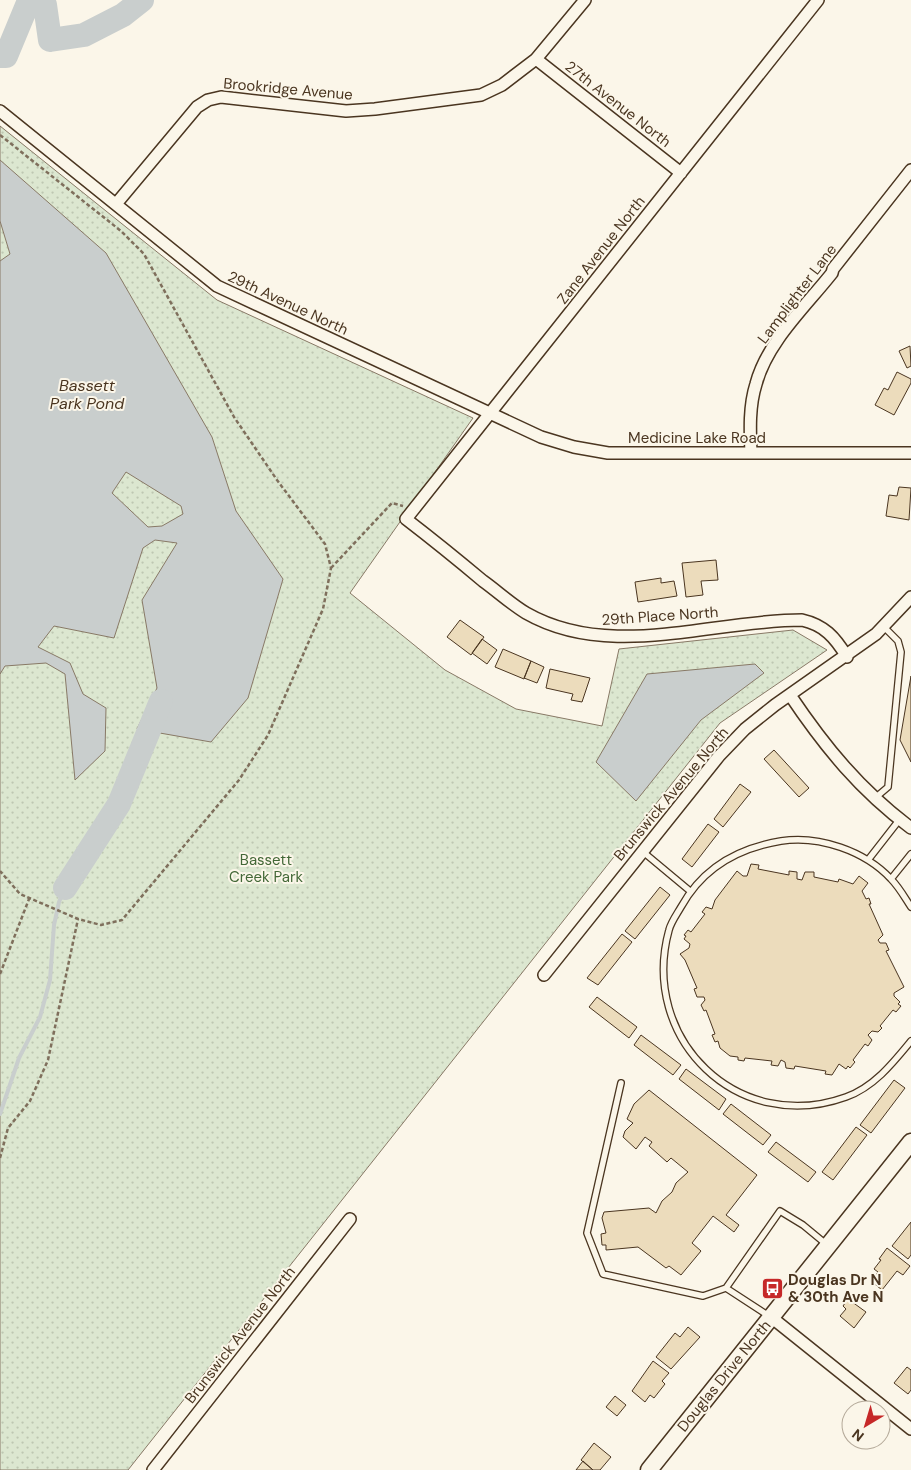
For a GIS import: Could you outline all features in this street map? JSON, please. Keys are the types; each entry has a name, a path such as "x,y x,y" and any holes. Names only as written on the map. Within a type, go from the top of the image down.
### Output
{"street":[{"name":"Brookridge Avenue","path":"116,204 197,107 208,100 233,98 346,111 481,95 502,85 536,59 585,0"},
{"name":"Zane Avenue North","path":"406,519 818,0"},
{"name":"27th Avenue North","path":"536,59 681,173"},
{"name":"29th Avenue North","path":"0,111 217,286 490,413"},
{"name":"Lamplighter Lane","path":"751,453 751,408 756,382 766,360 780,338 911,170"},
{"name":"Medicine Lake Road","path":"490,413 541,437 574,447 608,453 911,453"},
{"name":"29th Place North","path":"406,519 517,606 550,625 577,633 605,636 634,636 802,620 815,623 827,630 837,640 847,656"},
{"name":"Brunswick Avenue North","path":"544,975 718,756 745,729 884,627 911,597"},
{"path":"790,695 819,738 853,778 911,828"},
{"name":"Douglas Drive North","path":"649,1470 911,1142"},
{"name":"Brunswick Avenue North","path":"153,1470 350,1219"},
{"path":"771,1317 911,1429"}],"lane":[{"path":"875,798 888,787 901,652 898,641 884,627"},
{"path":"868,860 900,820"},
{"path":"911,907 891,879 868,860 832,844 793,839 754,846 719,863 690,891 670,929 662,972 669,1015 690,1053 721,1083 761,1102 804,1106 847,1096 884,1074 911,1041"},
{"path":"642,851 690,891"},
{"path":"891,879 911,854"},
{"path":"621,1083 587,1233 603,1274 703,1296 726,1288 780,1211 802,1225 828,1246"},
{"path":"726,1288 771,1317"}],"path":[{"path":"0,135 121,231 144,254 234,416 277,480 325,544 331,568 323,608 268,735 239,780 122,920 102,925 78,919 20,894 0,871"},
{"path":"331,568 392,503 414,509"},
{"path":"0,974 29,899"},
{"path":"0,1158 8,1128 30,1100 48,1060 78,919"}],"green space":[{"name":"Bassett Creek Park","path":"0,126 217,300 473,418 350,593 445,670 516,709 602,726 619,649 793,630 827,650 720,723 128,1470 0,1470"}],"water":[{"name":"Bassett Park Pond","path":"0,160 106,253 212,437 236,511 283,579 248,698 211,742 137,729 157,688 142,600 177,543 155,540 143,548 114,638 54,626 38,647 70,663 83,694 106,708 105,751 75,780 65,674 46,663 5,666 0,674 0,261 10,254 0,221","holes":["126,472 181,506 183,514 162,526 148,527 112,493"]},
{"path":"755,664 764,673 701,720 636,801 596,762 647,674"}],"building":[{"path":"910,346 911,366 907,368 899,351"},
{"path":"897,372 911,379 911,383 894,415 875,405 884,388 888,390"},
{"path":"899,487 911,488 909,520 886,516 889,495 897,496"},
{"path":"716,560 718,580 701,581 703,595 686,597 682,563"},
{"path":"661,578 661,583 674,581 677,596 638,602 635,582"},
{"path":"460,620 484,637 471,655 447,637"},
{"path":"482,639 497,650 487,664 472,653"},
{"path":"503,649 531,661 524,679 495,667"},
{"path":"531,661 544,667 537,683 524,678"},
{"path":"550,669 590,678 582,702 571,700 573,694 546,688"},
{"path":"911,676 911,762 900,740"},
{"path":"774,750 809,788 799,797 764,759"},
{"path":"740,784 751,792 723,827 714,819"},
{"path":"708,824 719,832 692,867 682,859"},
{"path":"751,864 759,865 758,869 789,875 789,871 797,872 797,879 802,880 805,872 814,872 814,877 838,882 839,879 853,884 859,876 868,883 862,891 866,899 869,898 871,904 869,904 883,935 878,940 880,943 886,943 889,950 886,951 904,987 894,993 894,996 900,1002 898,1004 901,1006 896,1012 893,1010 880,1026 882,1028 878,1032 872,1031 868,1035 872,1040 868,1046 865,1044 853,1060 855,1062 850,1068 848,1066 846,1069 839,1064 832,1075 825,1074 826,1071 795,1066 794,1069 786,1068 785,1062 781,1060 778,1066 771,1065 772,1061 745,1058 744,1061 738,1060 738,1057 730,1056 720,1048 718,1041 715,1042 712,1035 715,1034 706,1010 704,1011 701,1005 705,1000 704,997 697,997 694,989 697,988 685,960 680,954 689,948 690,944 684,939 686,936 684,935 688,930 691,932 705,914 702,912 706,907 712,909 715,900 737,871 743,876 747,876"},
{"path":"660,887 670,895 635,939 625,931"},
{"path":"622,934 632,942 598,985 587,978"},
{"path":"597,997 637,1027 629,1038 589,1007"},
{"path":"641,1035 681,1065 673,1075 634,1045"},
{"path":"686,1069 726,1099 719,1110 679,1079"},
{"path":"894,1080 905,1088 871,1133 860,1125"},
{"path":"649,1090 757,1175 726,1215 739,1225 734,1232 713,1216 692,1243 701,1251 681,1275 669,1266 666,1268 638,1247 606,1250 606,1245 602,1245 601,1234 606,1233 602,1218 604,1212 649,1208 656,1213 662,1201 672,1192 676,1183 688,1172 671,1158 667,1162 649,1146 652,1142 645,1137 636,1149 623,1137 625,1131 633,1123 627,1119 634,1104"},
{"path":"731,1104 771,1135 763,1145 723,1114"},
{"path":"856,1127 867,1135 833,1180 822,1172"},
{"path":"776,1142 816,1172 808,1182 768,1152"},
{"path":"911,1222 911,1255 908,1259 892,1246"},
{"path":"887,1248 910,1266 903,1275 897,1271 882,1290 871,1281 878,1272 874,1269"},
{"path":"848,1299 866,1312 854,1328 840,1316 846,1309 843,1306"},
{"path":"688,1327 700,1337 671,1369 656,1357 675,1333 680,1337"},
{"path":"653,1361 669,1373 662,1381 665,1384 654,1398 650,1395 645,1402 632,1391"},
{"path":"907,1367 911,1370 911,1390 908,1394 894,1383"},
{"path":"615,1396 626,1405 617,1416 606,1407"},
{"path":"594,1443 611,1457 600,1470 593,1470 581,1460"},
{"path":"583,1461 593,1470 576,1470"}],"waterway":[{"path":"0,56 6,56 28,3 45,5 50,40 84,35 123,15 142,0"},
{"path":"65,888 119,804 161,701"},
{"path":"0,1114 19,1058 40,1017 50,980 54,925 59,902 65,888"}],"place":[{"name":"Douglas Dr N & 30th Ave N","path":"772,1289"}]}
